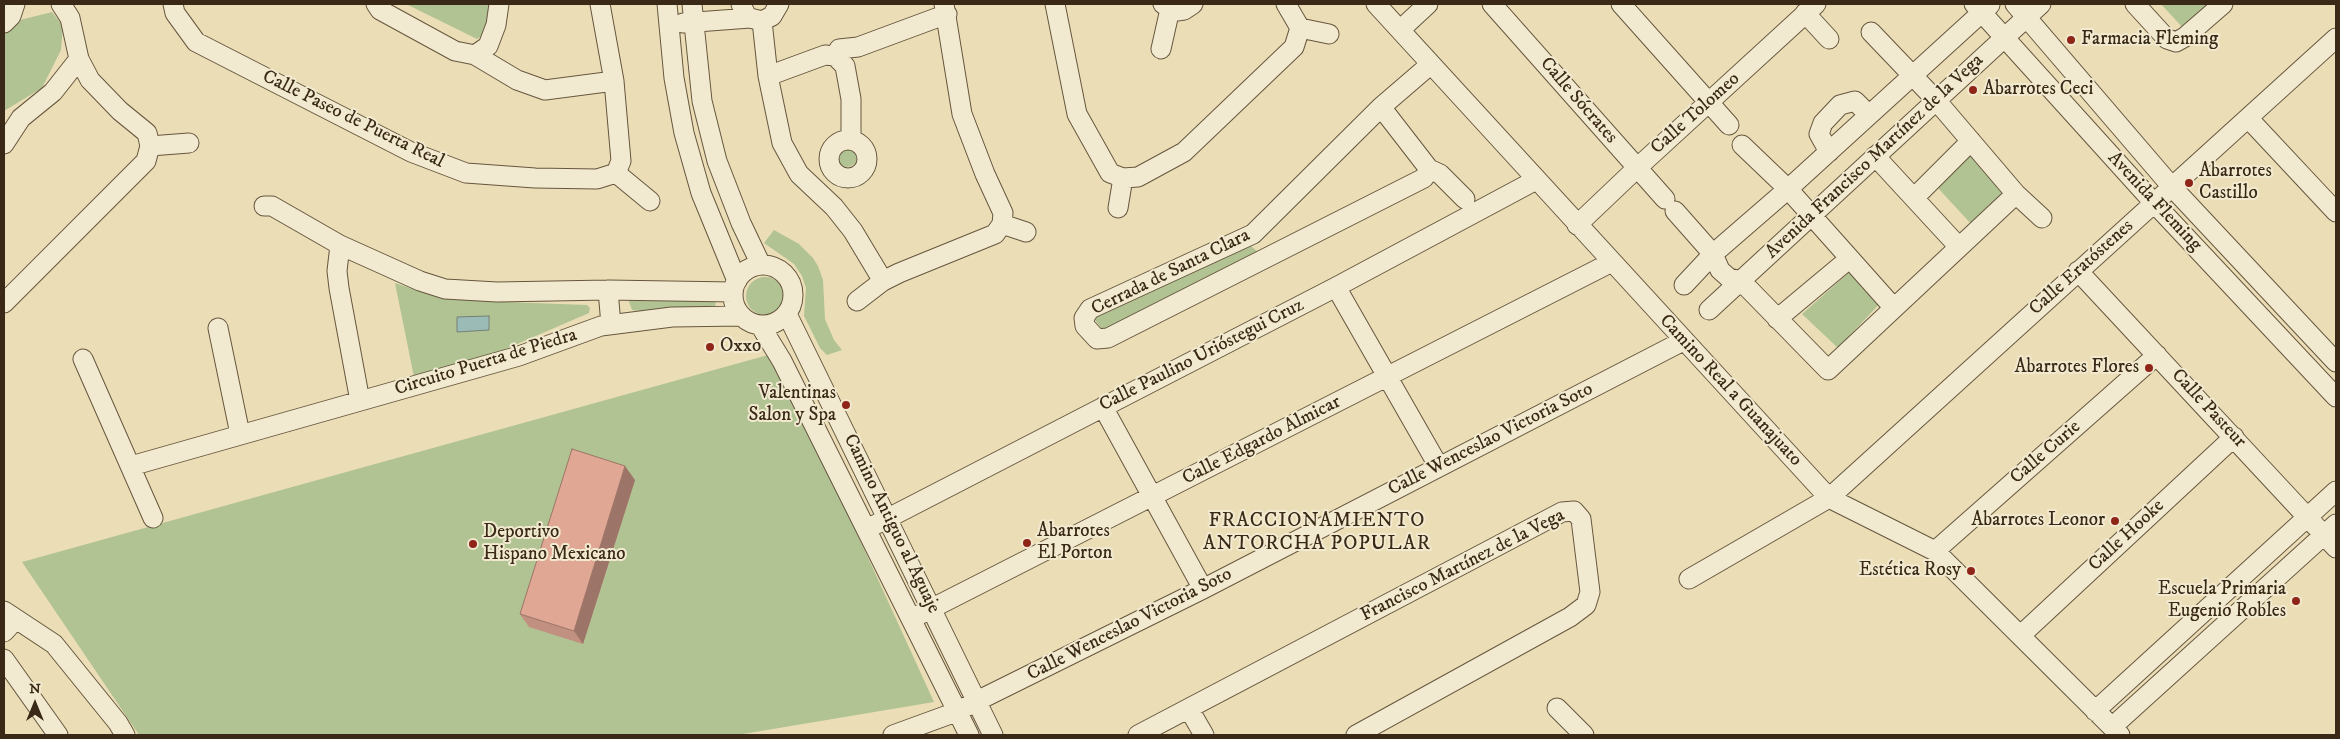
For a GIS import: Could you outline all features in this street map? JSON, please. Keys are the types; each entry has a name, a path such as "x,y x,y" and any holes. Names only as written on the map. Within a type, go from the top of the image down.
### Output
{"street":[{"path":"4,23 12,16 14,4"},
{"path":"4,303 146,161 150,146 146,134 90,80 79,59 70,18 61,4"},
{"name":"Calle Paseo de Puerta Real","path":"173,4 175,13 196,42 411,152 457,170 466,173 535,178 597,179 616,173"},
{"path":"376,4 380,10 455,51 475,55 517,80 545,90 614,81"},
{"path":"475,55 488,46 496,25 499,4"},
{"path":"600,4 614,81 621,161 616,173 650,201"},
{"path":"264,206 272,206 340,245 420,282 446,289 497,292 735,286 751,268 761,265 780,271 792,286 792,306 786,314 770,324 760,325 742,316 736,308 735,286 702,193 684,133 674,78 667,4"},
{"path":"669,24 693,13 772,16 779,4"},
{"path":"1055,4 1077,114 1110,173 1123,178 1138,177 1184,152 1294,48 1300,28 1286,4"},
{"path":"1161,49 1167,6 1184,10 1193,4"},
{"name":"Camino Real a Guanajuato","path":"1376,4 1683,342 1828,498 1935,551 2116,731"},
{"path":"1400,30 1428,4"},
{"name":"Calle Sócrates","path":"1492,4 1713,254 1720,270 1729,278 1741,281 1828,370 1894,308"},
{"name":"Avenida Francisco Martínez de la Vega","path":"1709,310 2004,37 2021,10 2041,4"},
{"path":"2135,4 2167,39 2176,42 2185,37 2223,4"},
{"path":"1630,6 1692,86 1729,125"},
{"name":"Avenida Francisco Martínez de la Vega","path":"1684,284 1713,254 1788,189 1912,75 1982,6"},
{"name":"Avenida Fleming","path":"1982,6 2004,37 2154,203 2336,398"},
{"path":"768,76 839,48 858,48 945,9 962,114 984,174 1003,213 1002,224 995,234 883,281 857,301"},
{"path":"1811,9 1829,39"},
{"name":"Calle Tolomeo","path":"1578,225 1637,168 1811,9"},
{"name":"Avenida Fleming","path":"2021,10 2172,187 2336,362"},
{"path":"693,13 702,100 716,161 761,265"},
{"path":"751,14 768,76 782,143 798,174 834,207 849,225 883,281"},
{"path":"1300,28 1329,34"},
{"path":"1871,32 1936,99 2016,194 2042,218"},
{"name":"Calle Eratóstenes","path":"1689,579 1828,498 2248,118 2334,46"},
{"path":"839,48 849,90 851,140"},
{"path":"4,144 12,119 53,92 66,78 79,59"},
{"name":"Cerrada de Santa Clara","path":"1429,169 1424,178 1108,338 1097,339 1085,326 1084,318 1090,309 1253,234 1381,107 1431,64"},
{"path":"1829,152 1819,134 1823,123 1840,105 1855,101 1869,115"},
{"path":"1381,107 1429,169 1440,174 1465,199"},
{"path":"2248,118 2336,212"},
{"path":"1914,198 1971,141"},
{"path":"150,146 189,143"},
{"path":"1742,145 1788,189 1894,308 2016,194"},
{"path":"1875,156 1959,247"},
{"path":"1118,208 1123,178"},
{"name":"Calle Paulino Urióstegui Cruz","path":"868,529 1336,287 1536,180"},
{"path":"1002,224 1026,232"},
{"path":"1253,234 1267,257"},
{"path":"340,245 339,288 360,401"},
{"path":"1777,319 1849,259"},
{"name":"Calle Edgardo Almicar","path":"911,619 1612,262"},
{"name":"Calle Pasteur","path":"2078,271 2309,516 2332,535"},
{"path":"1336,287 1439,467"},
{"path":"608,290 611,325"},
{"name":"Camino Antiguo al Aguaje","path":"786,314 994,735"},
{"name":"Circuito Puerta de Piedra","path":"131,466 519,356 601,326 672,317 742,316"},
{"name":"Camino Antiguo al Aguaje","path":"760,325 782,361 868,529 956,712 969,735"},
{"path":"218,328 240,434"},
{"name":"Calle Wenceslao Victoria Soto","path":"893,735 956,712 1202,589 1683,342"},
{"name":"Calle Curie","path":"1935,551 2157,355"},
{"path":"83,359 153,518"},
{"path":"1103,407 1202,589"},
{"name":"Calle Hooke","path":"2020,635 2234,437"},
{"path":"2096,711 2336,491"},
{"name":"Francisco Martínez de la Vega","path":"1138,735 1562,512 1574,511 1581,519 1590,592 1586,605 1570,617 1356,735"},
{"path":"2116,731 2332,535"},
{"path":"8,621 54,644 126,735"},
{"path":"4,659 58,735"},
{"path":"1557,708 1584,735"},
{"path":"1189,709 1204,735"}],"green space":[{"path":"406,4 490,4 487,33 477,39"},
{"path":"2161,4 2210,4 2183,28"},
{"path":"52,12 63,26 61,50 42,88 4,111 4,24"},
{"path":"847,147 854,150 857,157 854,164 847,167 840,164 837,157 840,150"},
{"path":"1970,155 2007,190 1973,226 1937,187"},
{"path":"774,230 799,244 818,266 823,280 825,319 834,340 842,350 827,355 820,348 804,316 806,288 802,276 794,264 764,243"},
{"path":"1250,245 1260,254 1106,334 1091,315"},
{"path":"1853,269 1884,299 1838,348 1802,314"},
{"path":"765,277 778,283 784,296 778,309 765,315 752,309 746,296 752,283"},
{"path":"395,283 428,294 479,301 587,305 590,308 589,313 494,354 414,377"},
{"path":"628,299 716,300 715,309 640,311 632,310"},
{"name":"Deportivo Hispano Mexicano","path":"768,355 854,527 934,702 737,735 139,735 22,562"}],"water":[{"path":"489,316 489,330 457,332 457,317"}],"building":[{"path":"572,449 625,466 574,631 520,614"}],"place":[{"name":"Farmacia Fleming","path":"2071,40"},
{"name":"Abarrotes Ceci","path":"1973,90"},
{"name":"Abarrotes Castillo","path":"2189,183"},
{"name":"Oxxo","path":"710,347"},
{"name":"Abarrotes Flores","path":"2149,368"},
{"name":"Valentinas Salon y Spa","path":"846,405"},
{"name":"Abarrotes Leonor","path":"2115,521"},
{"name":"Abarrotes El Porton","path":"1027,543"},
{"name":"Deportivo Hispano Mexicano","path":"473,544"},
{"name":"Estética Rosy","path":"1971,571"},
{"name":"Escuela Primaria Eugenio Robles","path":"2296,601"}],"district":[{"name":"FRACCIONAMIENTO ANTORCHA POPULAR","path":"1317,534"}]}
